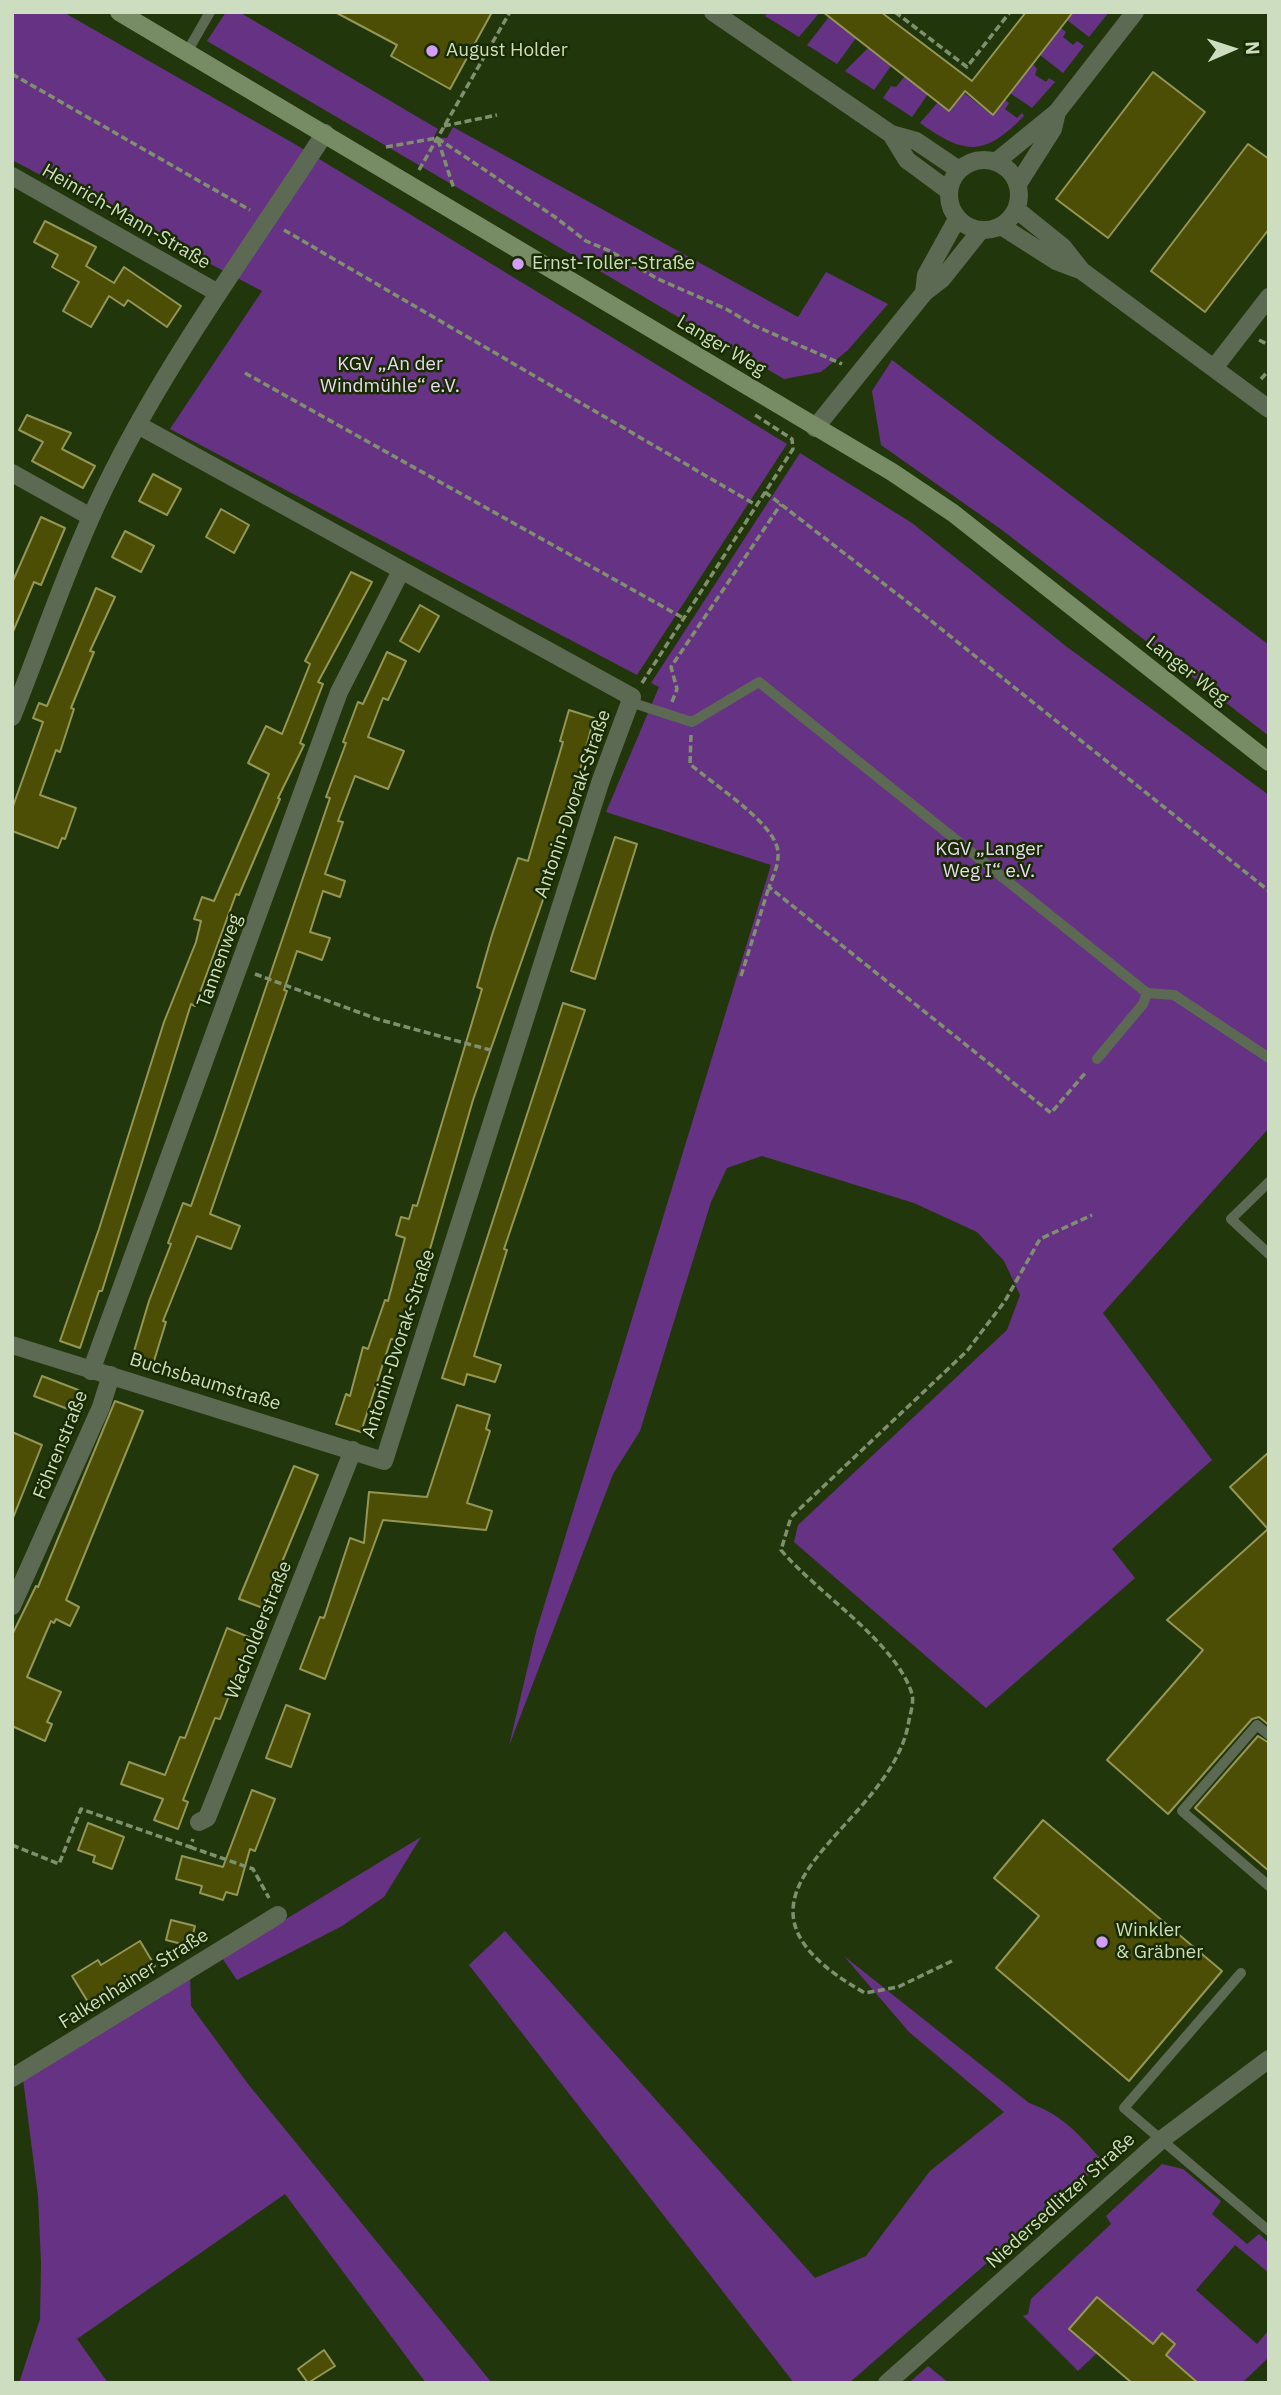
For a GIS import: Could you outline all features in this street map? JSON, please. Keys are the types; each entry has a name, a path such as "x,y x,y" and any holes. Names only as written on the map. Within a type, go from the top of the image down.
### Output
{"main road":[{"name":"Langer Weg","path":"119,12 757,392 953,513 1269,762"}],"street":[{"path":"713,12 891,134 916,141 959,170"},
{"path":"997,161 1057,112 1136,12"},
{"path":"957,219 981,230 1001,226 1017,210 1018,184 1053,129 1057,112"},
{"path":"12,716 91,517 138,425 218,293 325,133"},
{"path":"891,134 907,160 949,191 957,219 926,275 924,293"},
{"path":"949,191 959,170 981,159 997,161 1006,166 1018,184"},
{"name":"Heinrich-Mann-Straße","path":"12,176 218,293"},
{"path":"1017,210 1063,247 1082,271"},
{"path":"1001,226 1056,261 1082,271 1269,410"},
{"path":"815,428 924,293 942,279 981,230"},
{"path":"1214,368 1269,297"},
{"name":"Antonin-Dvorak-Straße","path":"138,425 631,700 600,780 384,1461"},
{"path":"12,473 91,517"},
{"name":"Tannenweg","path":"91,1371 339,692 401,571"},
{"name":"Buchsbaumstraße","path":"12,1345 384,1461"},
{"name":"Föhrenstraße","path":"12,1605 91,1432 111,1375"},
{"name":"Wacholderstraße","path":"199,1822 207,1818 353,1450"},
{"name":"Falkenhainer Straße","path":"12,2078 278,1915"},
{"name":"Niedersedlitzer Straße","path":"887,2383 1161,2140 1269,2059"}],"lane":[{"path":"187,52 210,12"},
{"path":"631,700 692,722 760,682 1147,992 1174,995 1269,1058"},
{"path":"1097,1059 1143,1004 1147,992"},
{"path":"1269,1182 1231,1219 1269,1254"},
{"path":"1269,1735 1257,1725 1182,1811 1269,1886"},
{"path":"1241,1973 1124,2108 1269,2231"}],"path":[{"path":"418,172 510,12"},
{"path":"895,12 967,67 1010,12"},
{"path":"12,74 756,505"},
{"path":"444,126 497,115"},
{"path":"437,138 456,194"},
{"path":"379,148 437,138 555,216 586,241 610,251 658,279 726,309 755,326 844,365"},
{"path":"1259,340 1269,345"},
{"path":"1260,381 1269,370"},
{"path":"244,373 685,619"},
{"path":"631,700 793,449 792,439 748,410 757,392"},
{"path":"765,492 910,604 1269,891"},
{"path":"668,714 677,689 671,667 780,504"},
{"path":"692,722 690,764 765,827 777,845 778,864 741,976"},
{"path":"769,887 1051,1113 1097,1059"},
{"path":"240,968 377,1019 513,1056"},
{"path":"952,1961 898,1987 865,1993 817,1962 794,1932 792,1899 806,1873 886,1774 907,1736 913,1696 892,1657 781,1550 791,1517 967,1352 1005,1301 1040,1239 1092,1215"},
{"path":"12,1845 59,1864 81,1810 253,1869 278,1915"},
{"path":"190,1847 199,1822"}],"green space":[{"name":"KGV „An der Windmühle“ e.V.","path":"12,12 63,12 293,143 787,444 637,675 170,429 262,291 12,160"},
{"path":"226,12 239,12 438,129 434,137 447,138 453,127 798,317 826,272 888,304 848,350 821,372 784,379 207,41"},
{"path":"768,12 820,12 799,37 765,16"},
{"path":"1074,12 1109,12 1089,37 1067,20"},
{"path":"829,17 856,38 837,64 807,45"},
{"path":"1061,28 1066,32 1063,37 1073,45 1077,41 1084,46 1063,73 1040,55"},
{"path":"868,48 891,66 874,90 845,71"},
{"path":"1033,64 1037,69 1035,75 1046,82 1049,78 1055,82 1032,108 1010,93"},
{"path":"905,76 928,94 912,117 883,98 891,86 896,87"},
{"path":"963,92 992,115 1005,100 1009,103 1005,109 1017,118 1022,113 1024,116 997,139 974,147 950,141 920,123 938,102"},
{"path":"892,360 1269,645 1269,736 1002,530 881,445 872,391"},
{"name":"KGV „Langer Weg I“ e.V.","path":"800,453 912,523 1067,647 1269,795 1269,1128 1103,1313 1212,1460 1112,1549 1135,1578 986,1708 794,1542 798,1525 1007,1330 1020,1295 1004,1261 977,1232 914,1203 762,1156 727,1168 711,1202 640,1431 613,1474 509,1746 536,1632 771,865 606,812 659,687 651,683"},
{"path":"421,1837 384,1897 342,1926 237,1980 222,1958"},
{"path":"505,1931 815,2278 866,2256 930,2171 1004,2112 909,2032 844,1956 1029,2103 1061,2120 1079,2135 1103,2162 849,2383 794,2383 469,1965"},
{"path":"190,1975 191,2006 248,2084 492,2383 426,2383 285,2194 77,2339 108,2383 19,2383 40,2319 41,2263 38,2196 23,2079"},
{"path":"1162,2164 1183,2169 1221,2201 1212,2214 1247,2244 1259,2234 1269,2243 1269,2273 1235,2245 1196,2290 1257,2344 1269,2330 1269,2357 1242,2383 1198,2383 1166,2355 1175,2344 1163,2333 1153,2344 1097,2297 1070,2329 1097,2353 1078,2371 1023,2316 1028,2314 1031,2299 1111,2224 1106,2216"},
{"path":"928,2366 949,2383 909,2383"}],"building":[{"name":"August Holder","path":"335,12 492,12 450,89 391,56 397,45"},
{"path":"823,12 881,12 972,81 1026,12 1073,12 993,115 965,91 949,111"},
{"path":"1153,72 1205,112 1108,238 1056,199"},
{"path":"1248,144 1269,159 1269,229 1205,312 1151,271"},
{"path":"45,221 96,247 86,266 114,283 124,267 181,306 167,327 128,300 124,306 109,296 91,327 63,311 79,282 52,267 58,255 34,242"},
{"path":"27,415 71,433 62,449 95,466 83,488 32,461 43,442 19,430"},
{"path":"153,474 181,489 167,515 139,501"},
{"path":"221,509 249,525 234,553 206,537"},
{"path":"41,517 65,528 41,585 34,582 12,634 12,583"},
{"path":"125,531 154,546 141,572 112,557"},
{"path":"351,572 372,582 318,682 323,684 300,743 304,745 278,798 280,799 239,895 236,894 195,1006 191,1004 102,1291 99,1291 80,1348 60,1341 99,1229 164,1022 196,942 201,921 194,919 202,897 214,901 269,774 248,763 266,726 282,734 310,664 305,661"},
{"path":"96,588 115,597 90,651 94,652 71,708 74,709 60,752 56,750 40,795 76,808 65,839 62,838 58,848 12,831 12,809 43,722 33,718 39,703 47,706"},
{"path":"420,605 439,616 419,652 400,641"},
{"path":"387,652 406,661 388,700 383,698 368,737 404,751 388,789 355,776 338,821 343,822 325,874 345,881 340,897 323,891 310,932 330,938 322,960 297,951 284,990 287,991 210,1214 240,1226 231,1249 197,1236 163,1321 166,1322 153,1364 132,1358 183,1203 191,1206 215,1138 330,798 326,797 346,743 343,742 358,702 363,704"},
{"path":"569,710 594,718 580,770 583,771 560,851 473,1100 417,1294 399,1341 391,1339 361,1432 336,1424 346,1394 350,1396 363,1347 368,1349 385,1300 388,1301 405,1238 396,1235 401,1217 409,1219 413,1205 417,1206 482,989 477,987 492,935 518,858 528,861 563,742 560,741"},
{"path":"615,837 637,844 595,979 571,971"},
{"path":"563,1003 585,1010 504,1249 507,1250 474,1356 501,1365 495,1382 467,1374 464,1385 442,1378"},
{"path":"42,1376 81,1391 73,1411 34,1396"},
{"path":"115,1401 143,1411 66,1600 79,1607 70,1626 56,1619 54,1623 51,1621 27,1677 61,1692 47,1722 52,1724 45,1741 12,1726 12,1635 36,1586 38,1587"},
{"path":"457,1405 490,1415 486,1429 490,1431 467,1503 492,1511 486,1530 383,1520 325,1679 300,1669 320,1617 324,1618 350,1538 364,1543 369,1492 427,1497"},
{"path":"12,1432 42,1445 13,1518 12,1518"},
{"path":"1269,1452 1269,1725 1259,1717 1252,1719 1168,1814 1107,1760 1203,1650 1167,1620 1268,1529 1230,1487"},
{"path":"294,1466 318,1475 263,1608 239,1599"},
{"path":"227,1628 251,1638 220,1719 215,1718 183,1800 188,1802 178,1829 154,1820 163,1799 121,1784 129,1762 165,1775 180,1737 185,1738"},
{"path":"286,1705 310,1714 291,1767 266,1758"},
{"path":"1258,1736 1269,1743 1269,1871 1195,1808"},
{"path":"252,1790 275,1799 255,1851 250,1849 237,1895 226,1892 223,1900 200,1893 202,1886 176,1879 182,1856 223,1867"},
{"name":"Winkler & Gräbner","path":"1043,1820 1222,1971 1129,2081 996,1968 1039,1916 994,1878"},
{"path":"88,1823 124,1837 112,1869 93,1862 95,1856 78,1850"},
{"path":"171,1920 195,1926 190,1946 166,1940"},
{"path":"140,1941 155,1966 88,2002 72,1976 98,1960 101,1965"},
{"path":"1097,2297 1153,2344 1162,2333 1175,2344 1166,2355 1198,2383 1132,2383 1069,2329"},
{"path":"324,2350 335,2366 308,2383 298,2369"}],"place":[{"name":"August Holder","path":"432,51"},
{"name":"Ernst-Toller-Straße","path":"518,264"},
{"name":"Winkler & Gräbner","path":"1102,1942"}]}
